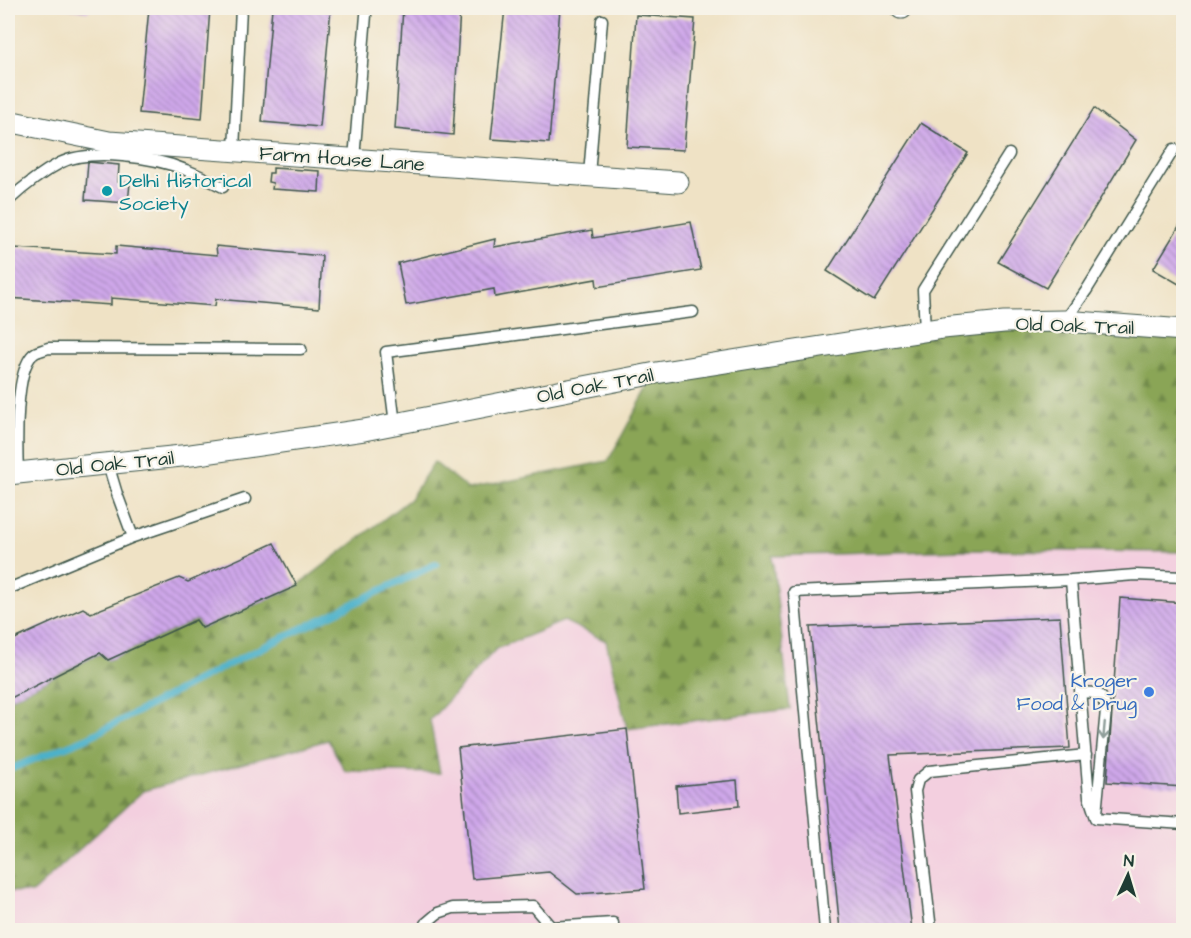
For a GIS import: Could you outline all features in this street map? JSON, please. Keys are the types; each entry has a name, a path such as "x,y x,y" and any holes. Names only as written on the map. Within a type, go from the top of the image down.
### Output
{"street":[{"name":"Farm House Lane","path":"8,121 109,142 678,182"},
{"name":"Old Oak Trail","path":"13,474 191,455 364,430 656,373 925,331 1004,322 1064,321 1184,330"}],"lane":[{"path":"234,150 241,8"},
{"path":"354,159 366,15"},
{"path":"589,175 602,20"},
{"path":"1064,321 1086,291 1174,149"},
{"path":"925,331 923,290 1009,154"},
{"path":"8,201 25,185 61,162 90,155 141,158 184,169 223,187"},
{"path":"395,424 386,352 693,312"},
{"path":"13,474 23,371 33,354 48,348 301,349"},
{"path":"108,464 133,537"},
{"path":"8,589 133,537 245,499"},
{"path":"825,930 794,592 1071,580 1135,575 1184,577"},
{"path":"1071,580 1089,797 1096,818"},
{"path":"1080,692 1097,693 1104,698 1106,710 1096,818"},
{"path":"931,930 915,791 918,780 928,771 1086,755"},
{"path":"1096,818 1184,824"},
{"path":"424,930 425,924 438,913 453,908 533,906 551,927 613,923 613,930"}],"shaded area":[{"path":"964,550 1183,552 1183,930 8,930 8,891 32,893 143,791 328,740 440,773 430,720 496,649 564,621 606,641 627,729 790,709 771,556"}],"green space":[{"path":"943,328 1183,330 1183,552 964,550 772,556 790,709 627,729 606,641 564,621 496,649 430,720 440,773 345,771 328,740 143,791 32,893 8,891 8,688 12,698 100,653 108,660 196,620 202,628 297,586 410,499 434,462 468,489 608,461 656,373"}],"building":[{"path":"63,8 89,8 88,12"},
{"path":"89,8 106,8 105,11"},
{"path":"149,8 210,8 202,119 139,113"},
{"path":"272,8 331,8 320,127 262,122"},
{"path":"403,8 460,8 453,135 395,129"},
{"path":"505,8 560,8 549,143 491,139"},
{"path":"636,15 695,19 684,150 627,147"},
{"path":"1094,108 1136,140 1046,288 998,262"},
{"path":"921,123 968,153 874,301 827,271"},
{"name":"Delhi Historical Society","path":"88,162 119,165 118,182 130,183 128,203 85,200"},
{"path":"273,168 320,171 319,192 272,189 273,183 268,182 269,173 273,173"},
{"path":"1184,218 1184,287 1153,269"},
{"path":"691,222 701,270 597,287 596,279 495,297 494,289 406,305 398,263 495,239 494,247 592,230 593,238"},
{"path":"116,246 217,255 216,246 322,256 319,308 216,299 215,306 111,298 111,305 8,298 14,248 116,254"},
{"path":"274,543 297,586 202,628 196,620 108,660 100,653 11,698 8,688 8,642 83,608 91,613 179,578 188,582"},
{"name":"Kroger Food & Drug","path":"1120,598 1184,603 1184,787 1107,782"},
{"path":"1060,617 1070,748 890,755 912,930 840,930 810,627"},
{"path":"627,729 645,889 577,894 549,872 472,879 458,748"},
{"path":"737,780 739,806 678,813 676,786"}],"waterway":[{"path":"8,770 87,738 247,655 436,564"}],"place":[{"name":"Delhi Historical Society","path":"107,191"},
{"name":"Kroger Food & Drug","path":"1149,692"}]}
